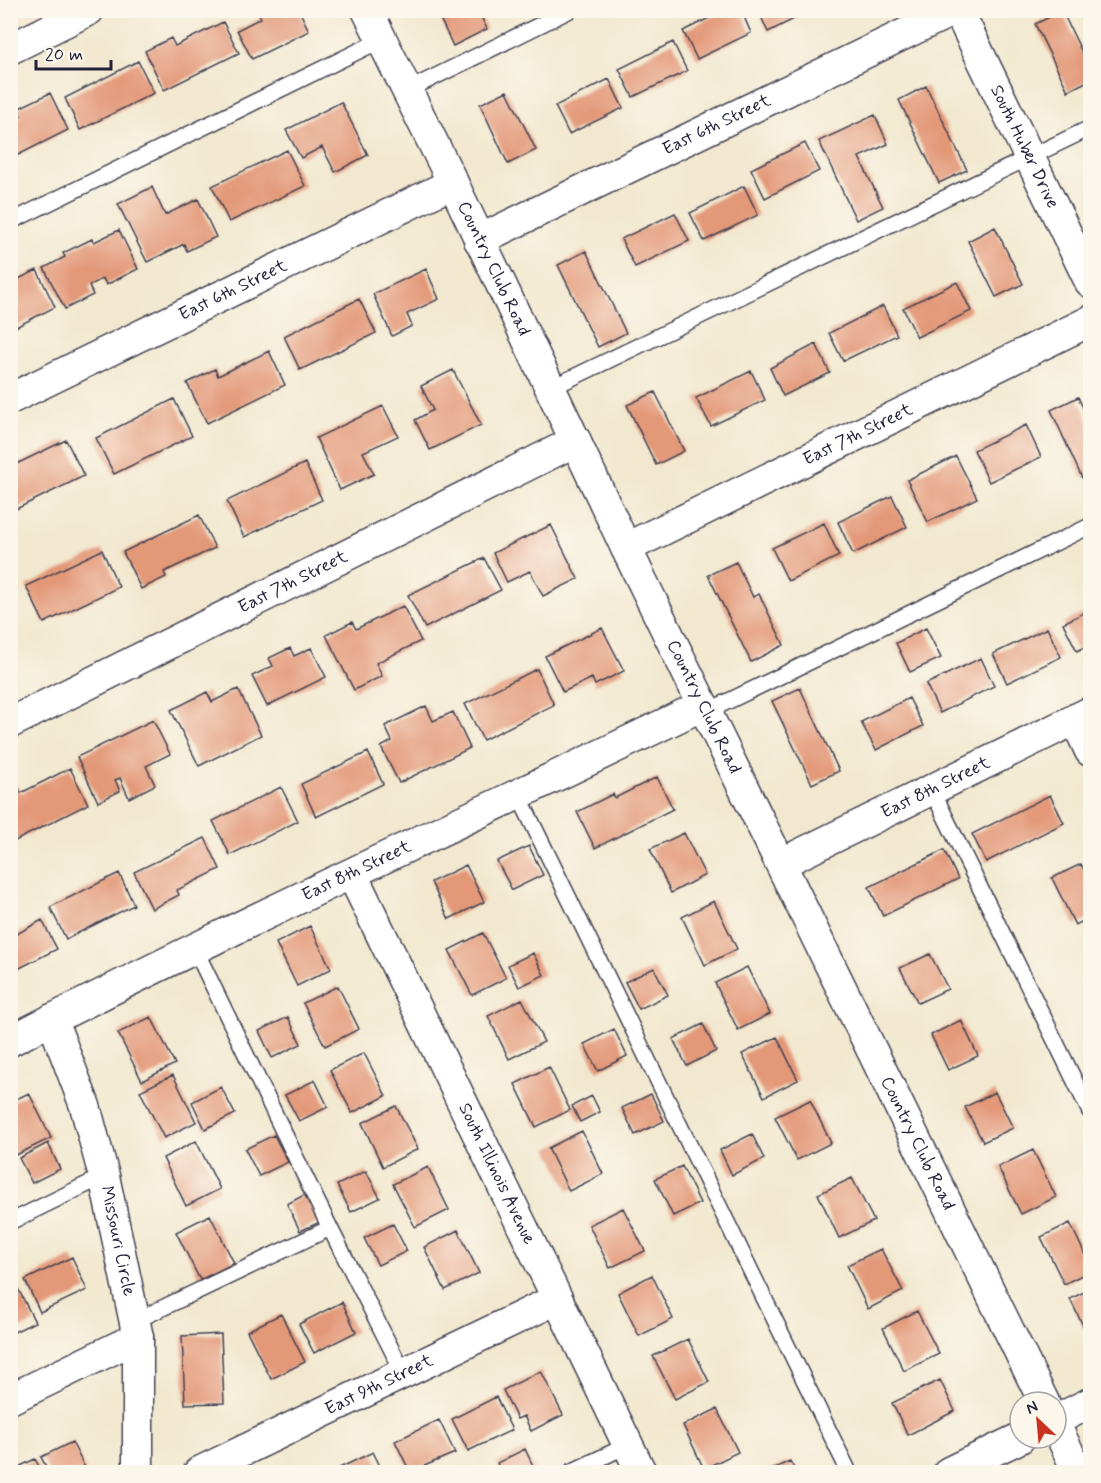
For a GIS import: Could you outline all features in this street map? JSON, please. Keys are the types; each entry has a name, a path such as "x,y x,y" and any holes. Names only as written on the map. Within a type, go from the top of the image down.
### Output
{"street":[{"path":"10,49 89,10"},
{"name":"Country Club Road","path":"367,10 453,183 478,240 626,548 1038,1390"},
{"name":"South Huber Drive","path":"956,10 1031,157 1090,282"},
{"name":"East 6th Street","path":"478,240 956,10"},
{"name":"East 6th Street","path":"10,399 453,183"},
{"name":"East 7th Street","path":"626,548 1090,321"},
{"name":"East 7th Street","path":"10,723 576,441"},
{"name":"East 8th Street","path":"10,1041 352,874 705,709"},
{"path":"1083,715 1090,751"},
{"name":"East 8th Street","path":"782,863 1083,715"},
{"name":"South Illinois Avenue","path":"352,874 641,1473"},
{"name":"Missouri Circle","path":"52,1019 85,1106 104,1176 136,1329 138,1473"},
{"name":"East 9th Street","path":"199,1473 557,1299"},
{"path":"10,1399 136,1329"},
{"path":"1068,1414 1090,1403"},
{"path":"949,1473 1008,1444"},
{"path":"1067,1450 1078,1473"}],"lane":[{"path":"406,92 570,10"},
{"path":"10,222 381,40"},
{"path":"551,388 1090,128"},
{"path":"705,709 1090,526"},
{"path":"932,790 1090,1112"},
{"path":"519,796 849,1473"},
{"path":"195,949 330,1228 404,1374"},
{"path":"10,1222 104,1176"},
{"path":"136,1329 330,1228"},
{"path":"571,1473 628,1445"}],"building":[{"path":"257,10 299,10 309,31 252,59 237,30 261,18"},
{"path":"436,10 478,10 487,29 453,46"},
{"path":"725,10 741,10 751,33 697,59 683,31"},
{"path":"758,10 812,10 768,32"},
{"path":"1062,11 1090,69 1090,80 1068,91 1035,24"},
{"path":"223,22 239,53 164,90 145,51 171,38 175,46"},
{"path":"673,42 687,71 633,97 619,69"},
{"path":"138,61 154,93 80,130 65,98"},
{"path":"609,79 623,108 569,134 555,106"},
{"path":"926,86 967,170 939,183 899,100"},
{"path":"507,91 536,150 508,164 480,104"},
{"path":"50,93 68,130 10,159 10,121 21,116 17,109"},
{"path":"341,102 368,155 335,172 322,147 301,158 286,130"},
{"path":"875,115 888,144 859,157 883,207 856,220 819,141"},
{"path":"805,143 819,171 765,198 751,169"},
{"path":"287,150 305,186 229,222 212,186"},
{"path":"744,186 758,215 704,241 690,213"},
{"path":"152,187 165,215 198,199 216,237 187,251 184,244 147,262 118,204"},
{"path":"675,213 689,241 635,267 621,239"},
{"path":"995,227 1023,284 996,297 968,241"},
{"path":"119,230 138,269 106,285 103,278 89,286 93,295 65,309 44,268 65,257 63,253 92,239 94,242"},
{"path":"586,251 626,333 598,347 558,265"},
{"path":"426,269 439,299 407,314 412,326 392,336 373,294"},
{"path":"37,270 55,307 10,330 10,283"},
{"path":"957,282 971,311 917,337 903,308"},
{"path":"359,299 376,333 300,370 284,336"},
{"path":"883,306 897,335 843,361 829,333"},
{"path":"816,344 830,373 783,396 770,368"},
{"path":"269,351 285,385 207,423 187,383 215,369 218,376"},
{"path":"453,370 481,425 430,450 415,420 433,410 421,386"},
{"path":"751,371 765,400 711,426 696,398"},
{"path":"655,392 684,451 656,465 627,405"},
{"path":"1078,397 1090,423 1090,474 1082,478 1051,410"},
{"path":"174,399 192,436 114,474 96,438"},
{"path":"383,406 398,436 363,452 374,474 340,490 316,438"},
{"path":"1026,425 1041,457 989,482 974,450"},
{"path":"66,440 84,476 12,511 10,467"},
{"path":"956,456 977,498 928,522 907,480"},
{"path":"305,463 322,500 244,537 227,501"},
{"path":"892,496 907,527 853,554 838,522"},
{"path":"199,515 215,548 164,572 166,577 141,589 123,552"},
{"path":"824,523 839,556 788,581 772,548"},
{"path":"551,525 578,579 543,596 530,571 507,582 493,553"},
{"path":"102,550 119,587 44,623 26,586"},
{"path":"484,558 501,590 425,628 408,595"},
{"path":"736,562 753,597 759,594 784,645 751,662 708,575"},
{"path":"403,606 421,641 376,663 382,676 354,690 326,635 352,622 356,629"},
{"path":"1090,610 1090,645 1077,651 1063,623"},
{"path":"602,628 624,671 595,685 592,678 563,692 545,656"},
{"path":"926,628 941,658 910,672 896,643"},
{"path":"1047,628 1061,657 1007,683 993,654"},
{"path":"290,648 294,656 311,648 326,677 267,706 252,676 273,666 269,658"},
{"path":"981,658 994,686 940,713 926,684"},
{"path":"537,669 554,705 483,740 465,704"},
{"path":"800,688 839,771 812,784 772,701"},
{"path":"238,689 261,735 199,766 171,710 207,692 212,702"},
{"path":"909,698 923,726 876,750 861,722"},
{"path":"426,706 433,721 453,712 470,748 399,783 381,747 392,741 385,726"},
{"path":"153,720 170,754 146,766 155,785 129,798 120,778 115,780 120,791 98,802 77,757"},
{"path":"368,752 383,784 316,817 301,784"},
{"path":"70,768 88,804 13,842 10,837 10,789 17,785 21,793"},
{"path":"657,777 673,809 595,848 577,812 613,794 615,798"},
{"path":"281,787 298,821 230,855 213,821"},
{"path":"1050,795 1064,823 986,862 972,834"},
{"path":"684,833 705,875 671,893 650,849"},
{"path":"205,838 220,869 177,890 179,895 152,909 134,872"},
{"path":"529,846 543,875 512,890 497,861"},
{"path":"944,850 958,879 883,916 869,887"},
{"path":"1081,864 1090,883 1090,918 1075,925 1052,878"},
{"path":"466,865 484,902 449,919 431,882"},
{"path":"119,873 134,905 66,939 50,907"},
{"path":"714,901 737,949 705,965 682,917"},
{"path":"42,920 57,949 10,973 10,922 17,934"},
{"path":"310,926 331,969 297,986 276,943"},
{"path":"483,933 506,978 472,995 449,950"},
{"path":"533,953 544,975 519,987 508,965"},
{"path":"930,954 948,989 918,1003 900,968"},
{"path":"747,967 770,1014 738,1030 715,983"},
{"path":"654,968 668,995 639,1009 625,982"},
{"path":"338,986 359,1029 325,1046 303,1003"},
{"path":"522,999 544,1042 509,1059 488,1016"},
{"path":"151,1017 175,1064 142,1081 118,1033"},
{"path":"288,1017 301,1044 272,1058 259,1031"},
{"path":"961,1020 978,1056 948,1070 931,1035"},
{"path":"703,1024 716,1051 687,1066 673,1039"},
{"path":"614,1029 627,1056 598,1071 584,1044"},
{"path":"777,1037 798,1080 764,1097 742,1054"},
{"path":"364,1053 386,1096 352,1113 330,1070"},
{"path":"549,1067 570,1110 536,1127 515,1084"},
{"path":"173,1075 196,1122 164,1138 140,1091"},
{"path":"315,1080 328,1107 299,1121 285,1095"},
{"path":"221,1087 235,1114 205,1129 192,1102"},
{"path":"995,1092 1013,1128 983,1142 965,1107"},
{"path":"29,1093 51,1138 16,1155 10,1145 10,1102"},
{"path":"651,1094 664,1121 635,1135 622,1108"},
{"path":"592,1096 600,1112 580,1122 572,1106"},
{"path":"810,1100 831,1143 797,1160 775,1117"},
{"path":"396,1106 418,1149 383,1167 362,1123"},
{"path":"582,1131 603,1174 569,1191 548,1148"},
{"path":"752,1134 764,1159 732,1175 720,1150"},
{"path":"274,1135 288,1162 259,1176 245,1149"},
{"path":"196,1141 220,1189 186,1206 163,1158"},
{"path":"48,1143 60,1169 32,1183 19,1158"},
{"path":"1033,1150 1056,1197 1021,1214 998,1167"},
{"path":"682,1166 700,1203 673,1216 655,1179"},
{"path":"428,1167 449,1210 415,1227 393,1184"},
{"path":"366,1171 380,1198 351,1212 337,1185"},
{"path":"852,1178 874,1221 839,1238 818,1194"},
{"path":"306,1194 320,1222 300,1231 287,1204"},
{"path":"623,1208 645,1251 610,1268 589,1225"},
{"path":"210,1215 234,1263 200,1280 176,1232"},
{"path":"1070,1223 1090,1265 1090,1271 1064,1284 1041,1237"},
{"path":"393,1224 407,1251 378,1265 364,1238"},
{"path":"458,1230 479,1273 445,1290 424,1247"},
{"path":"881,1249 903,1291 868,1309 847,1265"},
{"path":"72,1257 87,1290 40,1312 25,1280"},
{"path":"10,1273 35,1322 10,1334"},
{"path":"652,1275 673,1319 639,1336 618,1293"},
{"path":"1090,1289 1090,1340 1070,1299"},
{"path":"342,1302 356,1332 314,1353 299,1324"},
{"path":"917,1311 939,1354 904,1371 883,1328"},
{"path":"281,1314 305,1362 271,1379 247,1331"},
{"path":"221,1334 224,1403 185,1404 182,1336"},
{"path":"688,1339 709,1382 675,1399 653,1356"},
{"path":"541,1371 563,1415 531,1431 524,1416 517,1419 503,1390"},
{"path":"940,1380 955,1411 908,1435 892,1403"},
{"path":"496,1397 512,1430 468,1451 452,1419"},
{"path":"717,1409 738,1452 704,1469 683,1425"},
{"path":"439,1420 455,1453 410,1472 395,1441"},
{"path":"72,1442 87,1472 49,1472 41,1457"},
{"path":"525,1449 536,1472 501,1472 497,1463"},
{"path":"373,1452 383,1472 331,1472"},
{"path":"35,1459 42,1472 10,1472 10,1471"},
{"path":"790,1461 796,1472 766,1472"}]}
